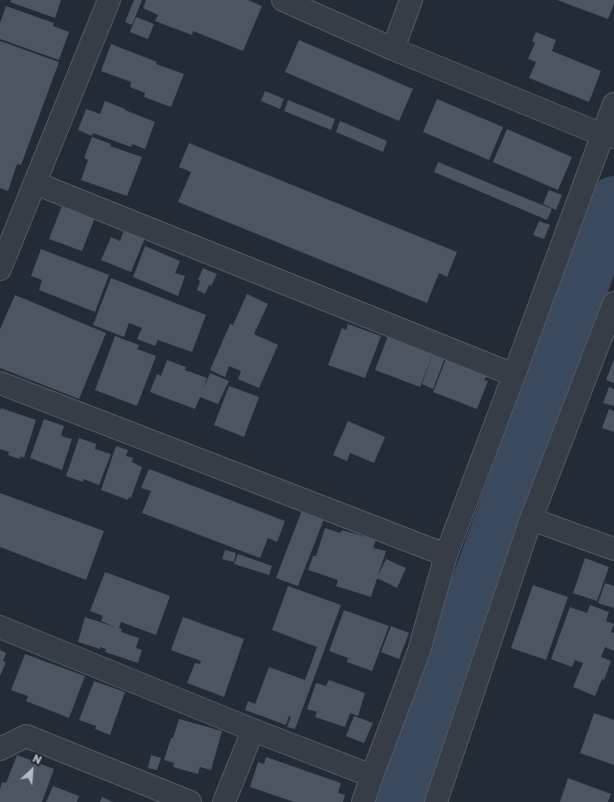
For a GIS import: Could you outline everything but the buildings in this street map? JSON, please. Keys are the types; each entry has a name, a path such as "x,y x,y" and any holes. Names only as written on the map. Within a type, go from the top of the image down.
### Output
{"street":[{"path":"0,269 108,0"},
{"path":"283,0 393,49 608,136"},
{"path":"393,49 411,0"},
{"path":"363,802 419,651 446,555 514,375 608,136 614,104"},
{"path":"35,183 514,375"},
{"path":"436,802 531,519 614,303"},
{"path":"0,383 446,555"},
{"path":"531,519 614,549"},
{"path":"0,627 253,730 372,776"},
{"path":"224,802 253,730"},
{"path":"0,749 26,736 190,802"}],"waterway":[{"path":"398,802 614,201"}]}
